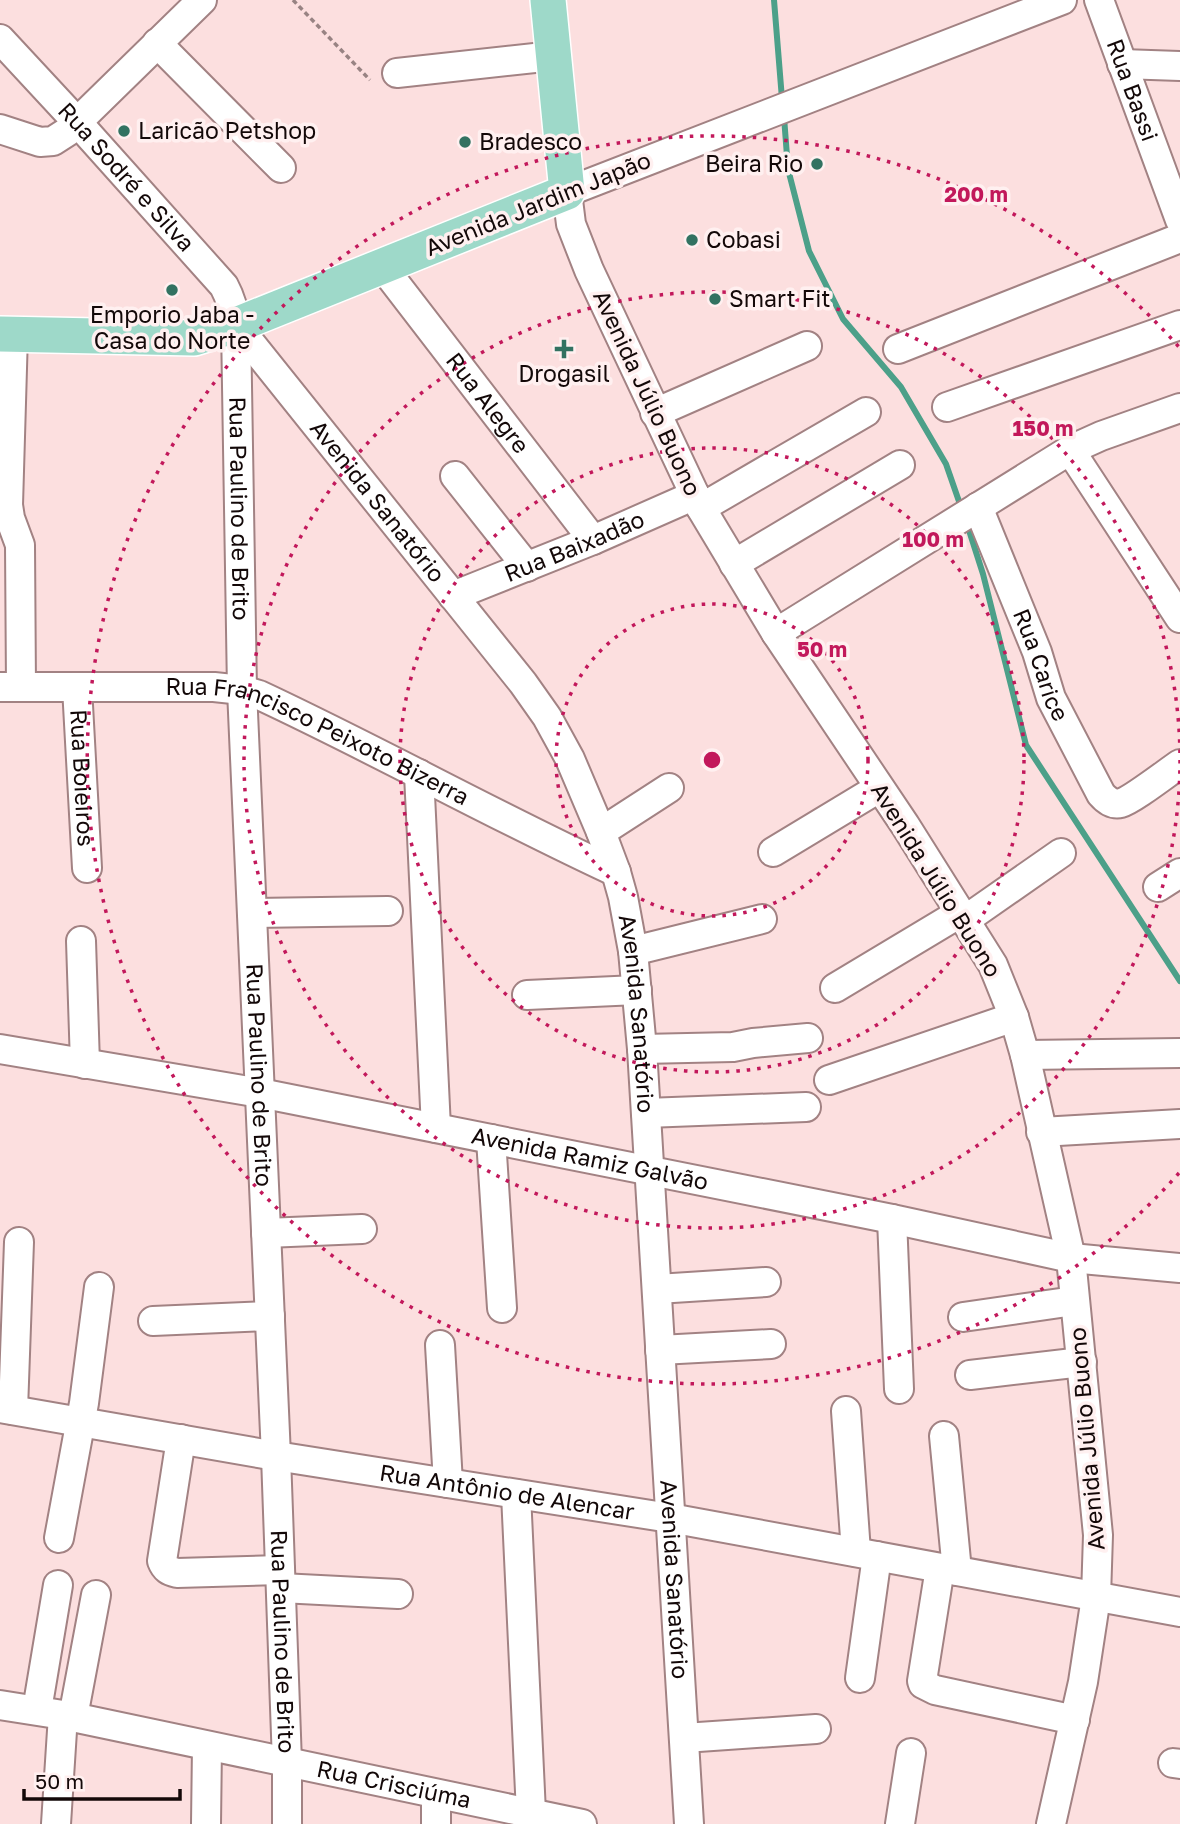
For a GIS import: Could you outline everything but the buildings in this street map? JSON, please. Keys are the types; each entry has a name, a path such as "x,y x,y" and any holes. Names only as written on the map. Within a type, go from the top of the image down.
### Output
{"main road":[{"name":"Avenida Júlio Buono","path":"548,0 567,192"},
{"name":"Avenida Jardim Japão","path":"6,334 194,338 236,325 567,192"}],"street":[{"path":"0,129 40,142 53,141 78,122 202,0"},
{"name":"Avenida Jardim Japão","path":"567,192 1062,0"},
{"name":"Rua Bassi","path":"1099,0 1180,220"},
{"name":"Rua Sodré e Silva","path":"0,39 224,286 232,299 236,325"},
{"path":"157,43 281,168"},
{"path":"384,76 553,56"},
{"path":"1122,64 1180,66"},
{"name":"Avenida Júlio Buono","path":"567,192 571,224 589,270 698,502 776,632 905,824 993,965 1014,1017 1071,1258 1098,1535 1096,1597 1075,1720 1051,1824"},
{"path":"898,349 1180,238"},
{"name":"Rua Alegre","path":"382,266 593,540"},
{"name":"Avenida Sanatório","path":"236,325 523,683 547,717 570,759 616,872 633,951 642,1049 660,1350 672,1444 670,1518 689,1824"},
{"name":"Rua Paulino de Brito","path":"236,325 242,690 281,1579 287,1824"},
{"path":"947,408 1180,325"},
{"path":"6,334 8,505 20,545 11,687"},
{"path":"655,413 807,346"},
{"path":"236,372 263,359"},
{"path":"776,632 1070,450 1180,408"},
{"name":"Rua Baixadão","path":"453,596 593,540 698,502 866,412"},
{"path":"1070,450 1180,618"},
{"path":"734,564 900,465"},
{"path":"455,476 527,567"},
{"name":"Rua Carice","path":"978,507 1037,652 1051,698 1101,794 1112,802 1124,803 1180,764"},
{"name":"Rua Francisco Peixoto Bizerra","path":"11,687 214,687 259,695 616,872"},
{"name":"Rua Boieiros","path":"77,687 87,868"},
{"path":"419,774 436,1128"},
{"path":"601,832 669,788"},
{"path":"773,852 879,788"},
{"path":"835,988 962,917 1061,853"},
{"path":"253,914 388,911"},
{"path":"633,951 762,919"},
{"path":"81,941 85,1064"},
{"path":"527,995 637,990"},
{"path":"830,1080 1014,1017"},
{"path":"642,1049 733,1047 808,1038"},
{"name":"Avenida Ramiz Galvão","path":"0,1049 260,1093 892,1219 1071,1258 1180,1268"},
{"path":"1025,1055 1180,1053"},
{"path":"646,1113 806,1107"},
{"path":"1041,1132 1180,1124"},
{"path":"491,1139 502,1308"},
{"path":"892,1219 899,1389"},
{"path":"266,1233 362,1229"},
{"path":"6,1409 19,1242"},
{"path":"657,1289 766,1282"},
{"path":"59,1538 81,1423 100,1287"},
{"path":"963,1317 1074,1301"},
{"path":"153,1321 270,1316"},
{"path":"660,1350 771,1344"},
{"path":"440,1345 448,1483"},
{"path":"970,1375 1082,1362"},
{"name":"Rua Antônio de Alencar","path":"6,1409 276,1456 670,1518 1180,1612"},
{"path":"846,1410 866,1554 860,1678"},
{"path":"944,1436 949,1569 922,1681 935,1690 1075,1720"},
{"path":"181,1439 162,1561 169,1571 281,1579 398,1594"},
{"path":"516,1494 531,1813"},
{"path":"56,1824 58,1585"},
{"path":"58,1714 96,1595"},
{"name":"Rua Crisciúma","path":"0,1705 58,1714 582,1824"},
{"path":"684,1738 816,1729"},
{"path":"206,1824 207,1746"},
{"path":"901,1824 911,1753"},
{"path":"436,1794 436,1824"}],"path":[{"path":"293,0 384,76"}],"waterway":[{"path":"774,0 782,99"},
{"path":"784,117 788,169 809,251 843,319 901,387 946,464 962,510"},
{"path":"967,524 983,574 1026,745 1180,981"}],"place":[{"name":"Laricão Petshop","path":"124,131"},
{"name":"Bradesco","path":"465,142"},
{"name":"Beira Rio","path":"817,164"},
{"name":"Cobasi","path":"692,240"},
{"name":"Emporio Jaba - Casa do Norte","path":"172,290"},
{"name":"Smart Fit","path":"715,299"},
{"name":"Drogasil","path":"564,349"}]}
